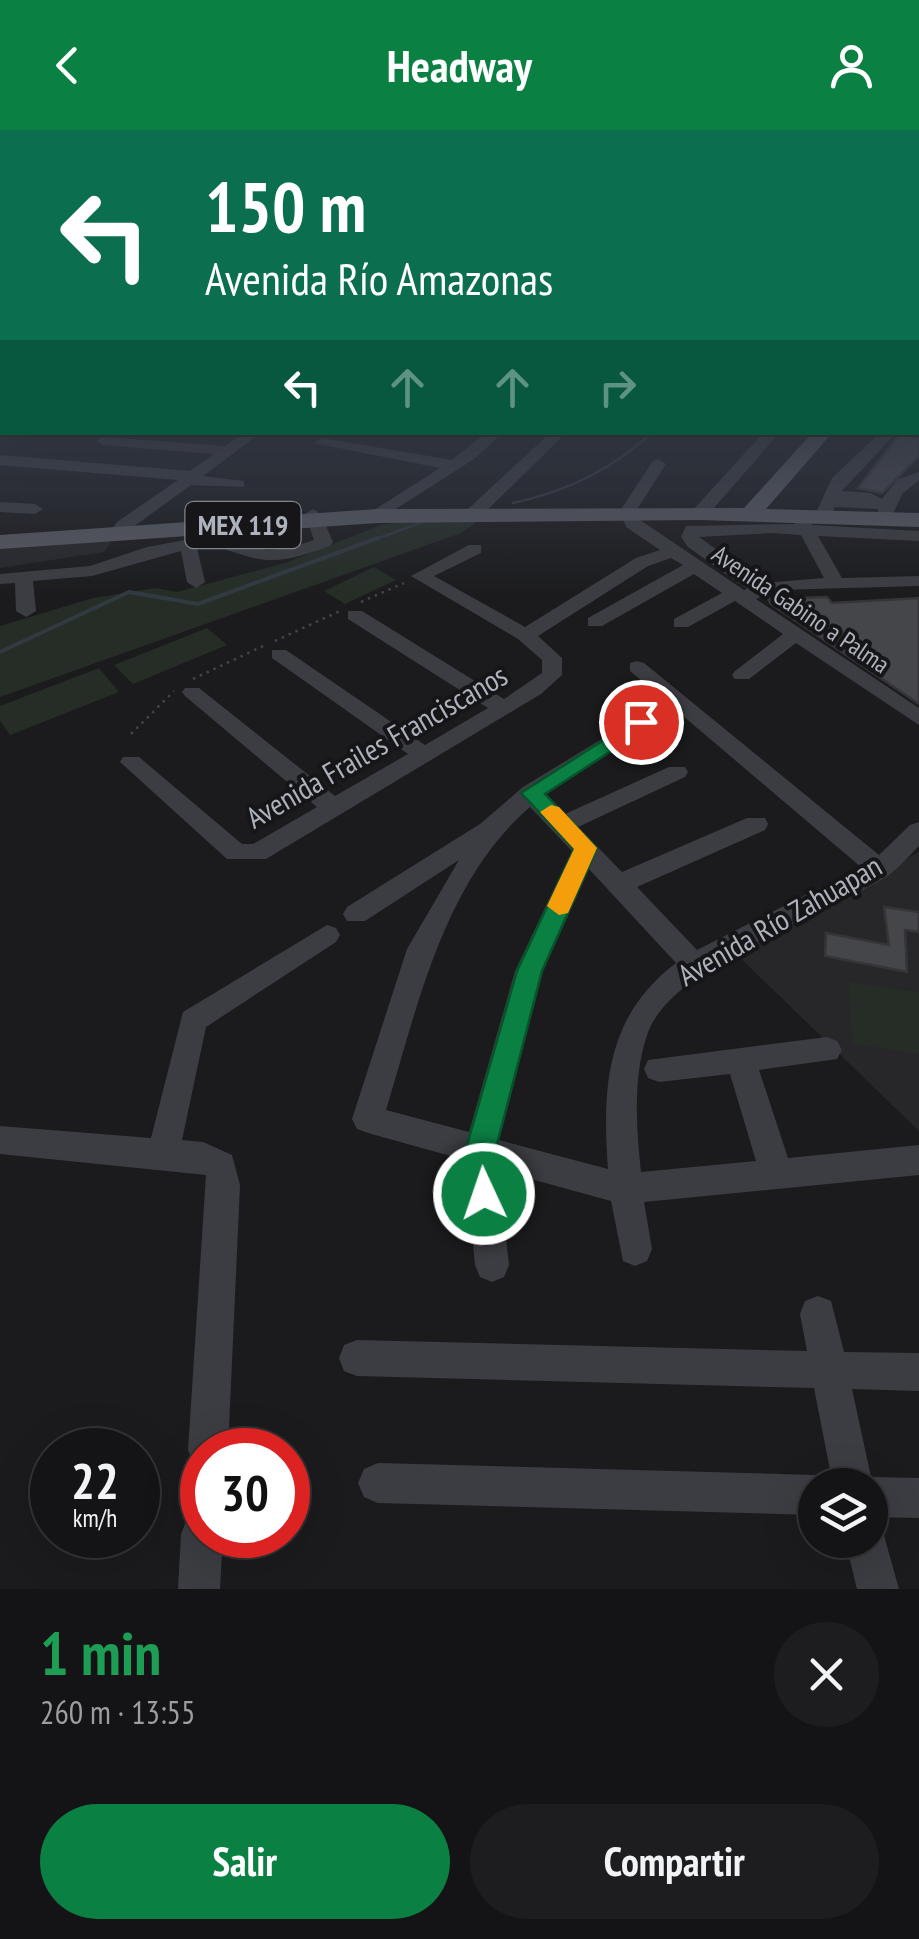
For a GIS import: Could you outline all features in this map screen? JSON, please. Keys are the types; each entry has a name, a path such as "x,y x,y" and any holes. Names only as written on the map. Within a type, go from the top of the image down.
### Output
{"main road":[{"path":"757,515 800,462"},
{"path":"757,515 807,462"},
{"name":"MEX 119","path":"0,539 380,513 817,512 919,520"},
{"name":"MEX 119","path":"478,513 640,513"}],"street":[{"path":"24,462 238,484"},
{"path":"79,467 84,462"},
{"path":"121,530 212,462"},
{"path":"435,462 452,465"},
{"path":"380,513 456,462"},
{"path":"478,513 530,462"},
{"path":"700,513 743,462"},
{"path":"836,583 817,512 838,482 859,462"},
{"path":"658,464 640,513 663,546"},
{"path":"882,519 890,499 908,478 918,475"},
{"path":"0,508 35,509"},
{"path":"746,593 736,569 696,549 690,538 692,530 817,512 919,536"},
{"name":"Avenida Gabino a Palma","path":"640,513 663,546 693,567 746,593 796,634 919,718"},
{"path":"0,579 92,570 213,540 254,553 292,553 324,542 314,517"},
{"path":"188,545 196,582"},
{"name":"Avenida Frailes Franciscanos","path":"131,762 236,853 257,853 504,708 552,674 552,658 526,635 663,546"},
{"path":"475,549 420,576 526,635"},
{"path":"595,622 693,567"},
{"path":"24,576 26,611"},
{"path":"681,622 746,593 836,583 919,581"},
{"path":"355,615 504,708"},
{"path":"742,675 796,634"},
{"path":"279,654 423,754"},
{"path":"637,667 880,868"},
{"path":"192,692 334,808"},
{"path":"356,914 490,828 532,793 641,722"},
{"path":"564,824 677,772"},
{"path":"532,793 694,964"},
{"path":"620,884 756,824"},
{"path":"490,828 421,949 368,1119 624,1189 919,1160"},
{"name":"Avenida Río Zahuapan","path":"634,1249 624,1189 624,1071 642,1014 668,984 694,964 880,868 919,831"},
{"path":"492,1264 480,1152 529,971 586,848"},
{"path":"163,1153 194,1020 327,935"},
{"path":"659,1069 827,1050"},
{"path":"740,1059 776,1172"},
{"path":"0,1140 203,1156 221,1166 224,1185 209,1428"},
{"path":"818,1314 849,1468"},
{"path":"357,1358 919,1372"},
{"path":"378,1484 798,1495"},
{"path":"888,1497 919,1498"},
{"path":"199,1589 201,1558"},
{"path":"870,1558 878,1589"}],"shaded area":[{"path":"480,520 461,533 0,697 0,626 93,598 156,588 177,592 285,563 381,525"},
{"path":"115,536 104,552 0,568 0,545"},
{"path":"374,567 396,580 345,604 324,591"},
{"path":"207,628 227,645 133,684 114,665"},
{"path":"99,668 119,692 10,735 0,721 0,706"},
{"path":"919,852 919,1131 735,953"},
{"path":"848,982 919,992 919,1054 853,1044"}],"building":[{"path":"878,462 913,462 882,493 858,488"},
{"path":"827,597 832,603 919,598 919,704 768,599"},
{"path":"884,907 919,912 919,932 905,930 907,972 825,956 826,933 889,945"}],"waterway":[{"path":"513,503 552,492 613,462"},
{"path":"371,541 422,522"},
{"path":"0,652 129,592 198,604 378,538"}],"slow traffic":[{"path":"551,812 586,848 559,906"}],"route":[{"path":"484,1194 480,1152 529,971 586,848 532,793 641,722"}]}
